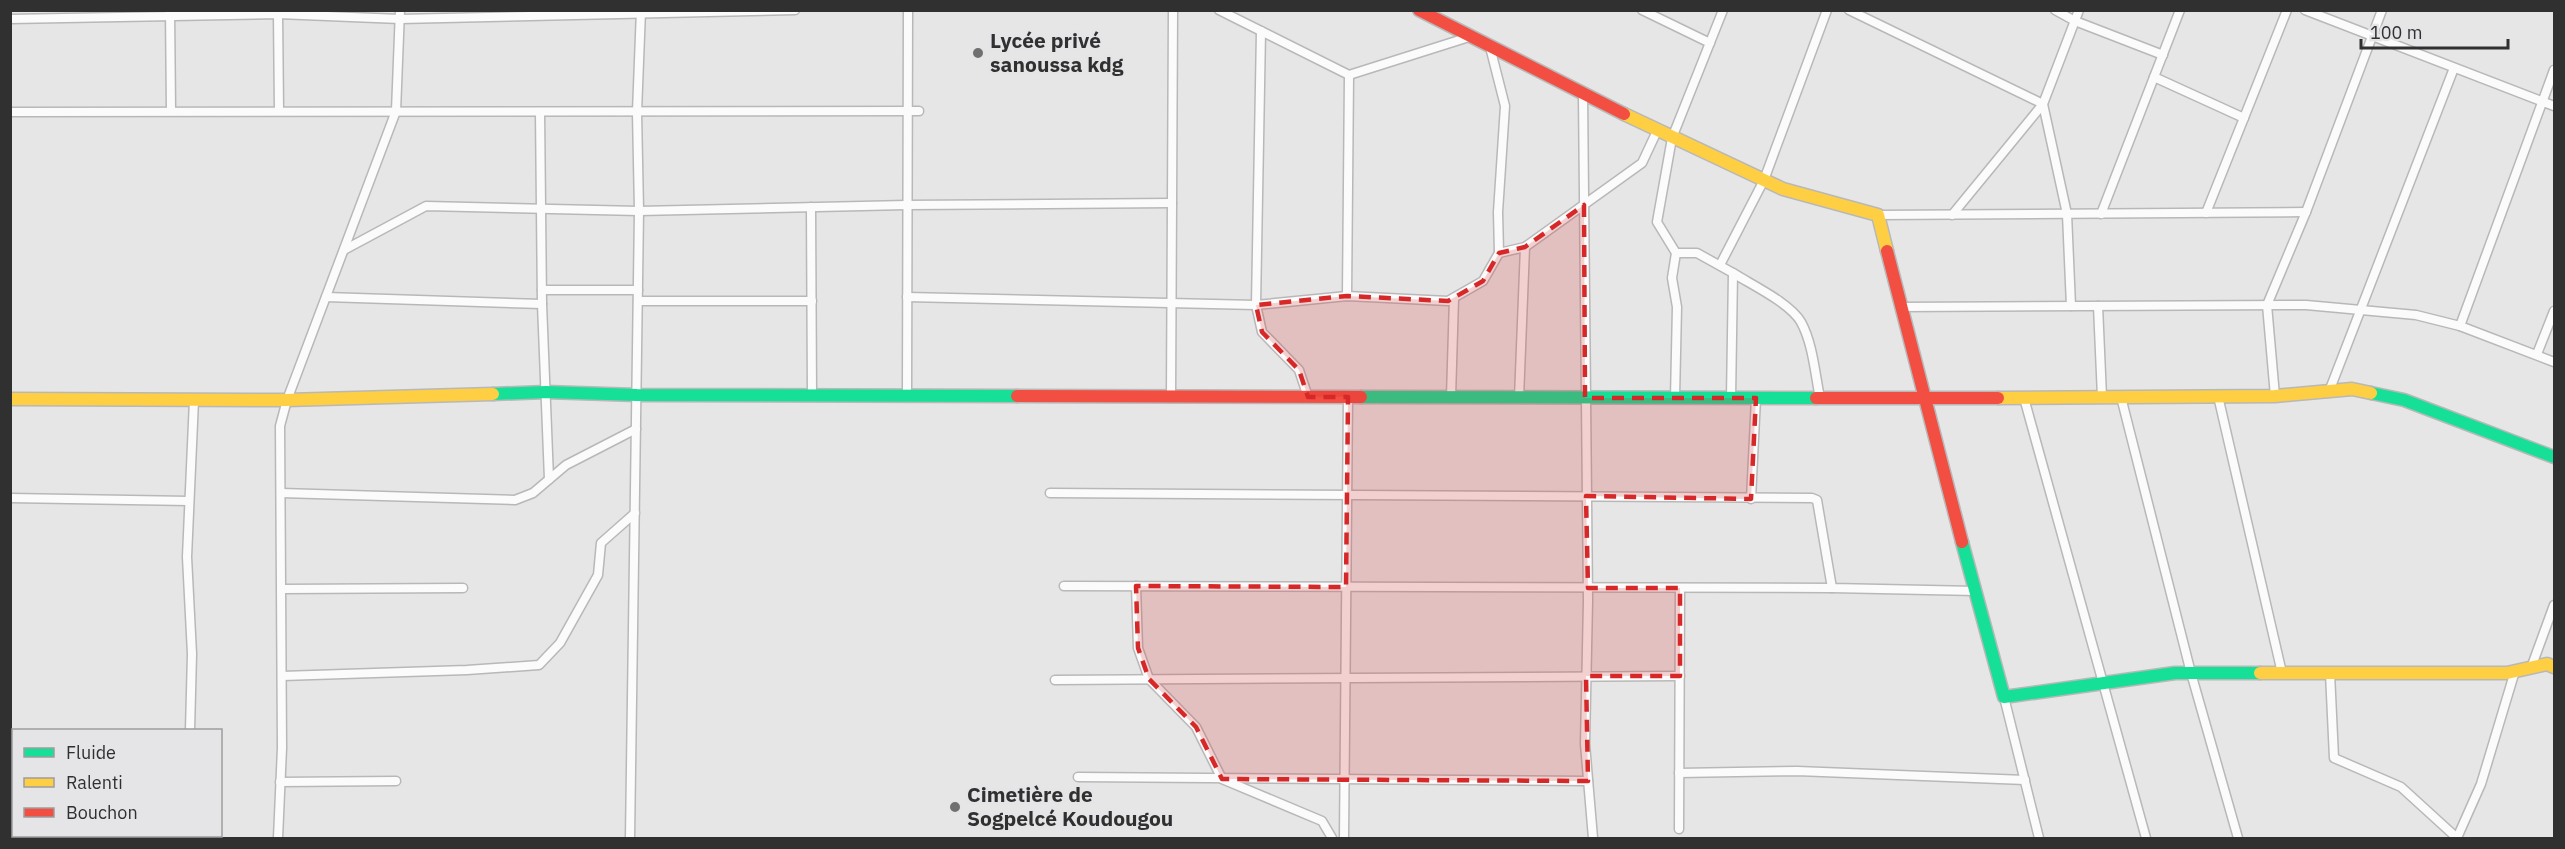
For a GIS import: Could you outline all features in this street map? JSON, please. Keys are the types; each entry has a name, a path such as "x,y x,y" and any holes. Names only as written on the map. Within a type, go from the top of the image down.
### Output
{"street":[{"path":"10,19 170,14 400,15 795,10"},
{"path":"907,396 908,10"},
{"path":"1172,397 1173,10"},
{"path":"1219,10 1350,75 1469,37"},
{"path":"1419,10 1657,131 1783,189 1878,216 2306,212"},
{"path":"1641,10 1710,43"},
{"path":"1675,398 1677,307 1672,278 1676,254 1657,222 1672,138 1723,10"},
{"path":"1720,265 1764,180 1827,10"},
{"path":"1849,10 2043,104"},
{"path":"2055,10 2075,21 2163,55"},
{"path":"1952,215 2043,104 2079,10"},
{"path":"2101,214 2180,10"},
{"path":"2206,213 2287,10"},
{"path":"2305,10 2554,106"},
{"path":"2275,396 2267,305 2306,212 2382,10"},
{"path":"630,838 639,212 637,112 641,12"},
{"path":"170,14 171,111"},
{"path":"278,14 279,111"},
{"path":"278,838 282,676 280,426 287,400 396,111 400,15"},
{"path":"1260,31 1256,304 1262,332 1299,370 1308,397"},
{"path":"907,297 1256,304 1347,296 1448,301 1483,281 1499,253 1498,212 1505,106 1490,47"},
{"path":"2331,389 2454,68"},
{"path":"2460,326 2554,69"},
{"path":"1347,296 1350,75"},
{"path":"2154,77 2244,118"},
{"path":"1583,93 1588,588 1585,744 1593,838"},
{"path":"2043,104 2067,214 2071,306"},
{"path":"10,112 919,111"},
{"path":"540,112 542,304 549,479"},
{"path":"1499,253 1525,247 1642,163 1657,131"},
{"path":"344,250 426,206 639,212 906,205 1172,203"},
{"path":"811,207 812,396"},
{"path":"1878,216 1923,398 2004,697 2039,838"},
{"path":"1519,398 1525,247"},
{"path":"1676,254 1697,253 1791,310 1801,321 1810,347 1821,398"},
{"path":"1731,398 1733,273"},
{"path":"542,290 638,290"},
{"path":"326,297 542,304"},
{"path":"1451,398 1454,298"},
{"path":"638,301 812,301"},
{"path":"1901,308 2306,305 2416,315 2460,326 2554,362"},
{"path":"2098,306 2102,397"},
{"path":"2537,354 2554,311"},
{"path":"10,399 287,400 546,392 812,396 2024,398 2275,396 2331,389 2352,389 2404,400 2554,457"},
{"path":"2218,396 2282,673"},
{"path":"1344,838 1348,397"},
{"path":"2121,397 2192,673 2238,838"},
{"path":"1751,499 1756,398"},
{"path":"2024,398 2146,838"},
{"path":"190,729 192,654 187,557 194,400"},
{"path":"281,493 515,500 533,493 566,465 636,429"},
{"path":"1050,493 1812,498 1817,500 1832,588"},
{"path":"10,498 189,501"},
{"path":"282,676 467,670 539,665 560,643 598,576 601,543 635,513"},
{"path":"1064,586 1832,588 1976,591"},
{"path":"1136,586 1138,648 1149,680 1196,727 1222,779 1322,821 1332,838"},
{"path":"282,589 463,588"},
{"path":"1679,829 1680,588"},
{"path":"2531,668 2554,605"},
{"path":"2004,697 2192,673 2515,671 2547,664 2554,667"},
{"path":"2330,673 2334,758 2401,787 2457,838 2481,784 2515,671"},
{"path":"1055,680 1680,676"},
{"path":"1679,773 1797,771 2025,780"},
{"path":"1078,777 1588,781"},
{"path":"280,782 396,781"}],"highlighted area":[{"path":"1584,205 1585,398 1756,398 1751,499 1586,496 1588,588 1680,588 1680,676 1586,676 1588,781 1222,779 1196,727 1149,679 1138,648 1136,586 1346,587 1348,397 1308,397 1299,370 1262,332 1256,305 1347,296 1448,301 1483,281 1499,253 1525,247"}],"traffic: fast":[{"path":"493,394 546,392 637,395 1017,396"},
{"path":"2371,393 2404,400 2554,457"},
{"path":"1361,397 1816,398"},
{"path":"1962,542 2004,697 2175,673 2260,673"}],"traffic: slow":[{"path":"1624,114 1783,189 1878,215 1887,251"},
{"path":"1998,398 2275,396 2352,389 2371,393"},
{"path":"10,399 287,400 493,394"},
{"path":"2260,673 2507,673 2547,664 2554,667"}],"traffic: jam":[{"path":"1419,10 1624,114"},
{"path":"1887,251 1962,542"},
{"path":"1017,396 1361,397"},
{"path":"1816,398 1998,398"}],"place":[{"name":"Lycée privé sanoussa kdg","path":"978,53"},
{"name":"Cimetière de Sogpelcé Koudougou","path":"955,807"}]}
